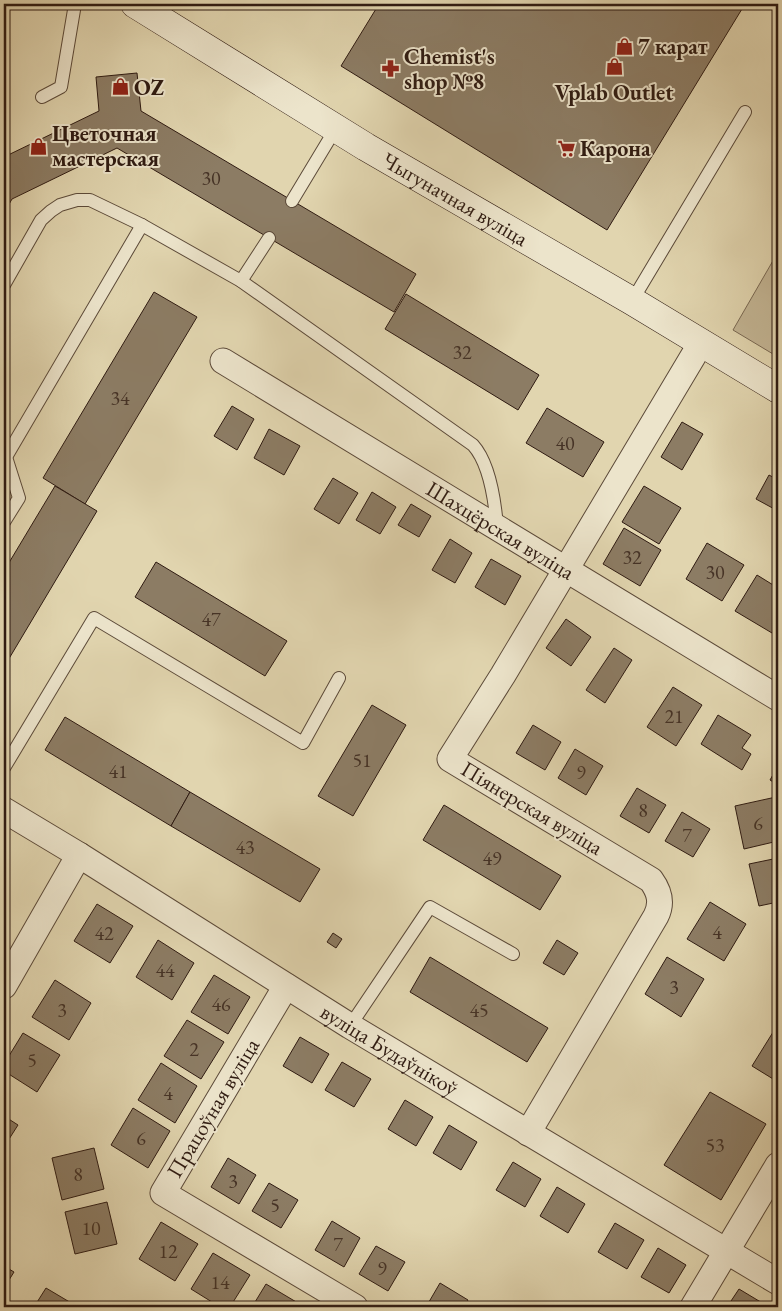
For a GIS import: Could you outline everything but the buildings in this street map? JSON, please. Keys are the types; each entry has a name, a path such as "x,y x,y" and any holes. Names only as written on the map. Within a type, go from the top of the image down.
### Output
{"main road":[{"name":"Чыгуначная вуліца","path":"135,4 336,128 632,301 778,389"}],"street":[{"name":"Піянерская вуліца","path":"528,1133 660,908 660,899 657,889 651,880 450,759 493,692 701,344"},
{"name":"Шахцёрская вуліца","path":"223,362 778,698"},
{"name":"вуліца Будаўнікоў","path":"4,810 350,1026 778,1282"},
{"path":"4,986 79,856"},
{"name":"Працоўная вуліца","path":"286,986 163,1193 355,1307"},
{"path":"693,1307 778,1165"}],"lane":[{"path":"42,97 61,87 75,4"},
{"path":"632,301 745,112"},
{"path":"292,201 336,128"},
{"path":"4,285 41,220 60,205 77,200 90,200 142,225 241,281 473,446 480,453 484,464 493,495 497,527"},
{"path":"4,522 18,498 5,456 142,225"},
{"path":"241,281 269,238"},
{"path":"4,768 94,618 303,743 339,678"},
{"path":"350,1026 430,907 513,954"}],"shaded area":[{"path":"778,252 778,357 733,330"}],"place":[{"name":"7 карат","path":"624,46"},
{"name":"Vplab Outlet","path":"614,67"},
{"name":"Сhemist's shop №8","path":"390,69"},
{"name":"OZ","path":"120,87"},
{"name":"Цветочная мастерская","path":"38,146"},
{"name":"Карона","path":"566,148"}]}
